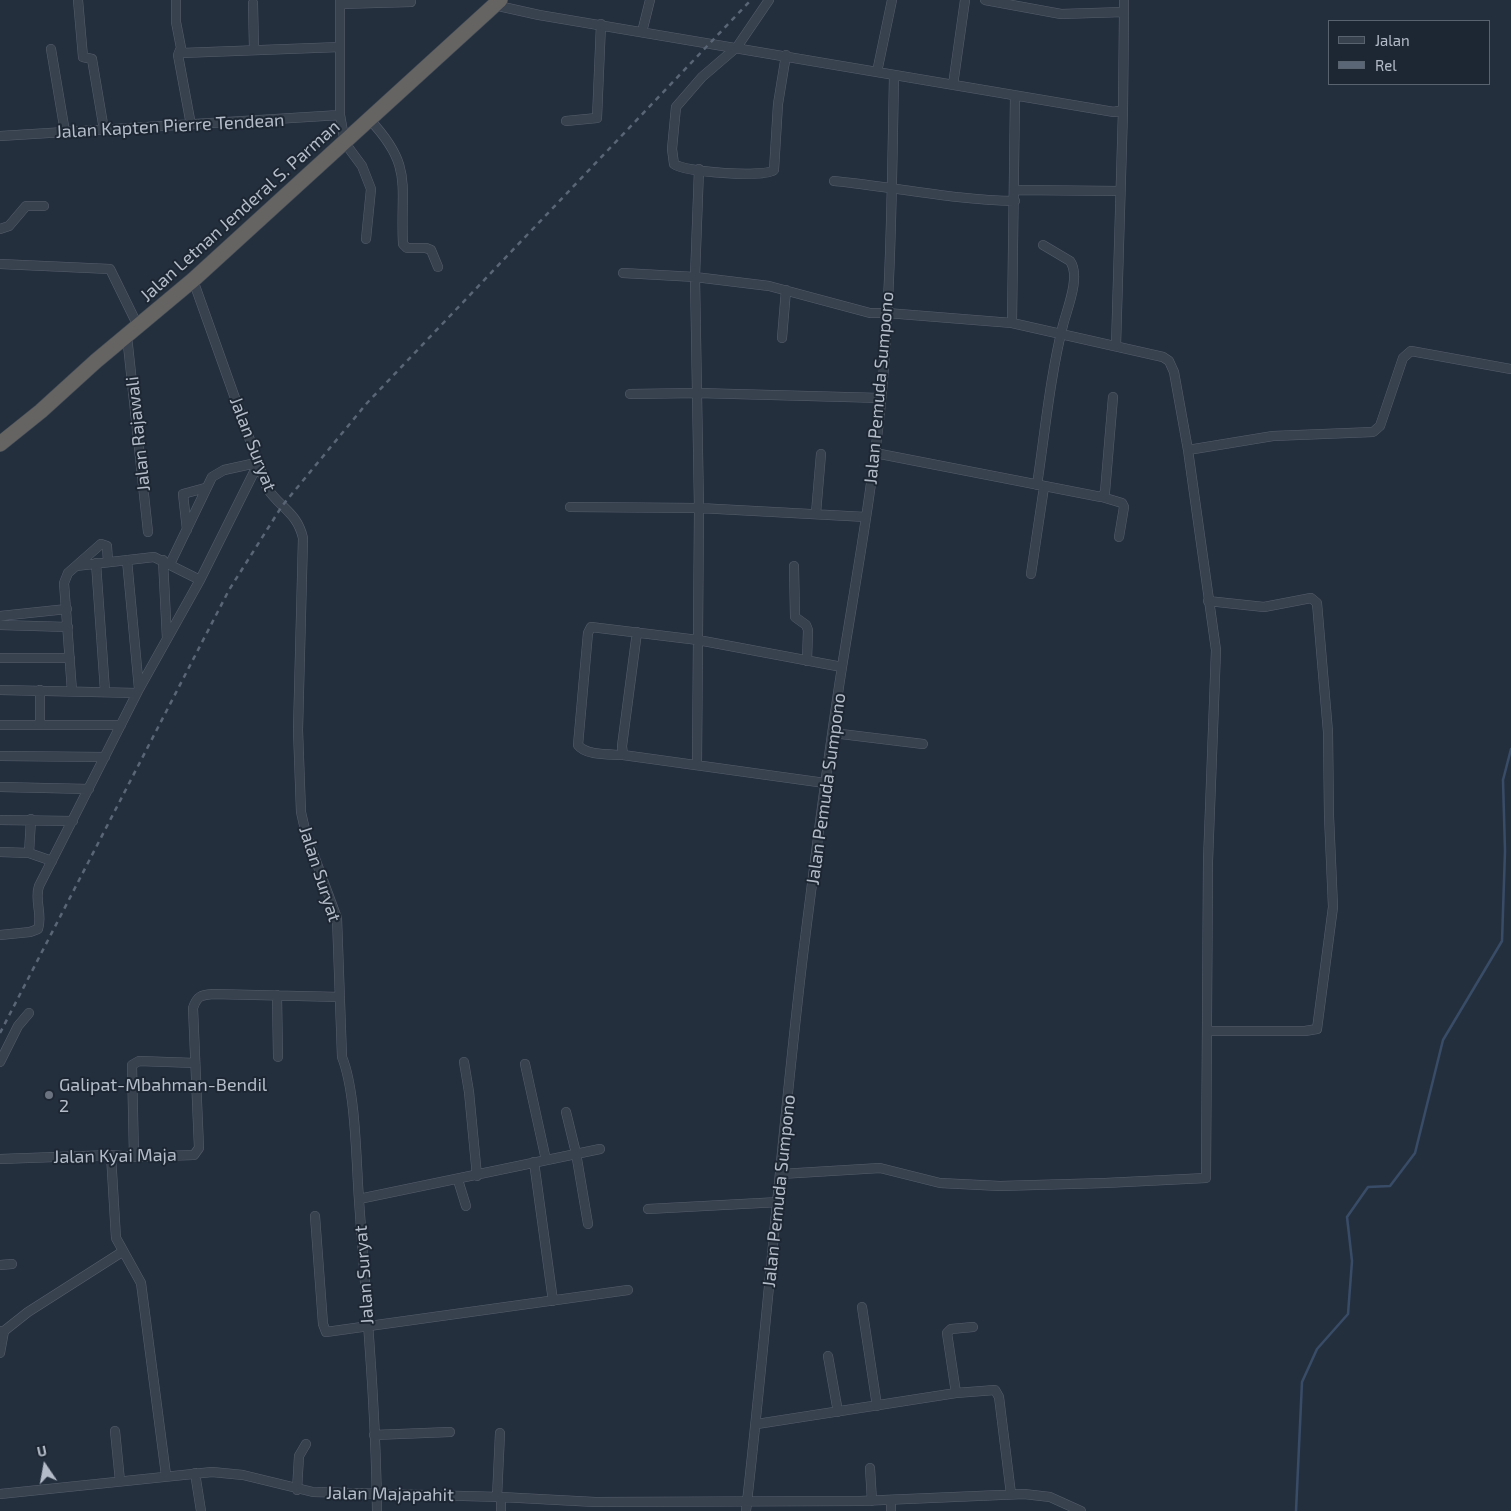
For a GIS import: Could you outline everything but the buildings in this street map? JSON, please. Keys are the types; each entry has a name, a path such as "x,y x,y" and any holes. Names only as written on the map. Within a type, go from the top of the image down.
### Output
{"highway":[{"name":"Jalan Letnan Jenderal S. Parman","path":"0,444 193,280 497,3"}],"street":[{"path":"78,0 82,57 91,57 92,59 104,130"},
{"path":"176,0 180,50 178,56 191,125"},
{"path":"642,32 650,0"},
{"path":"769,0 737,47 682,98 674,114 672,162 679,167 699,169 765,174 774,170 778,104 786,55"},
{"path":"877,72 892,0"},
{"path":"953,84 964,0"},
{"path":"985,0 1021,3 1074,15 1124,12"},
{"path":"1116,346 1123,110 1124,0"},
{"path":"366,239 371,189 362,166 345,143 340,115 340,2 411,2"},
{"path":"253,3 254,49"},
{"path":"497,3 539,15 786,55 1114,112 1123,110"},
{"path":"566,120 597,118 601,24"},
{"path":"180,50 184,54 254,49 340,47"},
{"path":"51,49 65,132"},
{"name":"Jalan Pemuda Sumpono","path":"746,1506 757,1424 762,1341 782,1174 803,958 825,783 866,517 881,398 887,313 894,75"},
{"path":"1012,323 1016,190 1015,94"},
{"name":"Jalan Kapten Pierre Tendean","path":"0,136 340,115"},
{"path":"370,120 386,138 400,162 403,184 403,244 407,248 426,248 431,250 438,267"},
{"path":"697,766 699,508 694,277 699,169"},
{"path":"834,181 892,186 970,200 1015,201"},
{"path":"1016,190 1120,191"},
{"path":"0,229 10,226 26,206 44,206"},
{"path":"1031,574 1061,334 1071,304 1072,264 1065,257 1043,245"},
{"name":"Jalan Rajawali","path":"0,264 111,270 133,331 148,532"},
{"path":"623,273 694,277 759,284 870,313 1012,323 1163,357 1169,361 1176,380 1188,450 1216,650 1208,861 1206,1178 1000,1186 940,1183 880,1168 782,1174"},
{"name":"Jalan Suryat","path":"193,280 257,464 274,499 296,517 303,538 298,730 301,812 306,834 337,918 342,1057 347,1069 359,1199 368,1327 377,1511"},
{"path":"782,338 786,290"},
{"path":"1188,450 1273,436 1369,432 1380,426 1403,358 1411,351 1511,369"},
{"path":"630,394 698,393 881,398"},
{"path":"1102,496 1105,492 1113,397"},
{"path":"816,513 821,454"},
{"path":"875,454 1096,498 1102,496 1122,503 1124,507 1120,537"},
{"path":"167,639 166,562 187,531 205,488 212,477 257,464"},
{"path":"0,935 30,932 38,929 40,922 37,891 138,691 200,580 257,464"},
{"path":"187,531 182,494 205,488"},
{"path":"570,506 699,508 866,517"},
{"path":"72,691 65,578 101,544 107,546 108,562"},
{"path":"76,566 154,558 166,562 200,580"},
{"path":"127,560 138,691"},
{"path":"96,563 105,691"},
{"path":"794,566 795,617 806,625 808,630 807,661"},
{"path":"1208,601 1264,607 1308,599 1318,603 1328,732 1333,907 1317,1029 1312,1031 1208,1031"},
{"path":"0,616 66,609"},
{"path":"0,625 68,627"},
{"path":"825,783 623,754 581,750 578,745 588,634 590,627 594,626 698,640 842,667"},
{"path":"623,754 622,746 637,632"},
{"path":"0,658 70,658"},
{"path":"0,690 138,691"},
{"path":"40,690 40,724"},
{"path":"0,725 121,726"},
{"path":"833,733 923,744"},
{"path":"0,756 105,757"},
{"path":"0,787 89,789"},
{"path":"29,852 31,819"},
{"path":"0,820 73,821"},
{"path":"0,852 29,852 52,861"},
{"name":"Jalan Kyai Maja","path":"0,1159 111,1155 134,1157 197,1153 199,1148 193,1008 196,998 201,994 340,997"},
{"path":"277,995 278,1058"},
{"path":"0,1062 18,1026 29,1013"},
{"path":"134,1157 132,1065 139,1062 195,1062"},
{"path":"464,1062 469,1092 477,1176"},
{"path":"526,1064 546,1160"},
{"path":"566,1112 576,1153 588,1224"},
{"path":"359,1199 458,1180 600,1149"},
{"path":"111,1155 115,1232 124,1256 141,1283 166,1475"},
{"path":"534,1162 553,1301"},
{"path":"458,1180 466,1206"},
{"path":"648,1209 778,1202"},
{"path":"315,1216 324,1330 330,1333 628,1290"},
{"path":"0,1353 2,1331 28,1312 124,1256"},
{"path":"0,1266 12,1264"},
{"path":"862,1307 877,1406"},
{"path":"956,1393 947,1333 951,1329 973,1327"},
{"path":"828,1356 838,1412"},
{"path":"757,1424 956,1393 995,1390 998,1394 1011,1494"},
{"path":"114,1431 120,1481"},
{"path":"374,1435 450,1432"},
{"path":"500,1433 499,1497 501,1511"},
{"path":"296,1490 299,1456 306,1444"},
{"path":"870,1468 872,1501"},
{"name":"Jalan Majapahit","path":"0,1494 166,1475 230,1472 296,1490 377,1494 746,1506 1011,1494 1050,1497 1081,1511"},
{"path":"196,1473 201,1511"},
{"path":"891,1500 891,1511"}],"waterway":[{"path":"1296,1511 1302,1382 1317,1349 1348,1314 1352,1261 1347,1217 1368,1187 1390,1186 1415,1153 1443,1040 1502,941 1505,851 1503,780 1511,749"}],"railway":[{"path":"0,1033 229,590 282,506 367,403 751,0"}],"place":[{"name":"Galipat-Mbahman-Bendil 2","path":"49,1095"}]}
